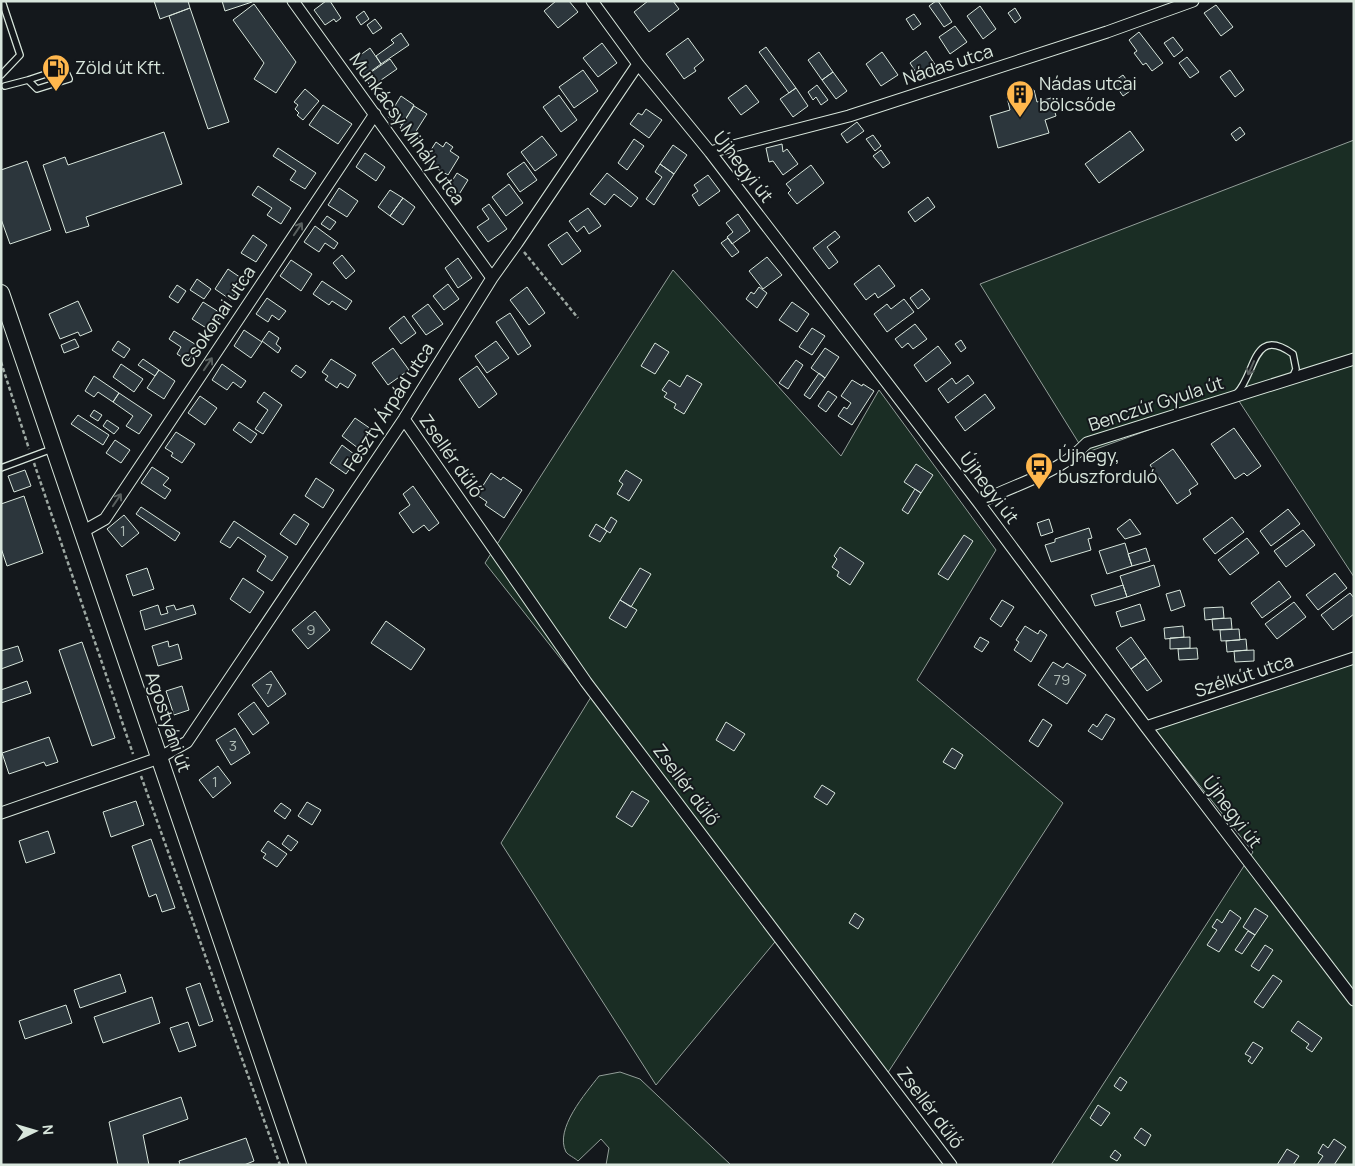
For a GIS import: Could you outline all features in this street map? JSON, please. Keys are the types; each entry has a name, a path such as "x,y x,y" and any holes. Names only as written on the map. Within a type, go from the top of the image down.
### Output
{"main road":[{"name":"Agostyáni út","path":"1,293 298,1165"}],"street":[{"name":"Munkácsy Mihály utca","path":"293,1 492,278"},
{"name":"Újhegyi út","path":"592,1 638,64 710,152 978,503 1354,1000"},
{"name":"Nádas utca","path":"710,152 858,113 1107,32 1193,1"},
{"name":"Feszty Árpád utca","path":"1,813 160,758 187,742 404,418 492,278 638,64"},
{"name":"Csokonai utca","path":"82,532 105,519 375,114"},
{"name":"Benczúr Gyula út","path":"978,503 1064,463 1087,443 1354,359"},
{"name":"Zsellér dűlő","path":"404,418 586,682 951,1165"},
{"name":"Szélkút utca","path":"1146,727 1354,658"}],"lane":[{"path":"2,1 20,55 1,75 3,87 64,68 69,79 37,89 28,80"},
{"path":"1234,397 1241,390 1254,359 1262,348 1274,344 1283,347 1293,354 1296,369 1291,380"},
{"path":"1,468 54,448"}],"path":[{"path":"517,243 578,318"},
{"path":"1,362 137,765 280,1165"}],"green space":[{"path":"1354,140 1354,577 1237,398 1085,453 980,284"},
{"path":"673,270 841,456 879,390 996,550 917,680 1063,803 887,1074 779,937 656,1085 501,843 591,697 485,563"},
{"path":"1354,659 1354,1165 1051,1165 1253,852 1151,725"},
{"path":"620,1072 640,1079 731,1165 606,1165 609,1148 601,1139 578,1161 568,1154 563,1143 564,1133 573,1112 599,1076"}],"building":[{"path":"154,1 188,1 190,8 160,19"},
{"path":"222,1 252,1 252,2 225,11"},
{"path":"326,1 330,1 341,18 336,22 334,19 325,25 314,10"},
{"path":"556,1 569,1 578,12 558,28 544,11"},
{"path":"648,1 673,1 679,9 649,32 634,12"},
{"path":"938,1 952,22 944,27 929,6"},
{"path":"254,4 296,62 276,93 254,79 264,63 233,20"},
{"path":"1216,5 1233,27 1221,36 1204,13"},
{"path":"980,6 996,29 983,39 967,16"},
{"path":"190,8 229,122 208,129 169,16"},
{"path":"1015,8 1021,18 1015,23 1008,13"},
{"path":"364,11 369,19 361,25 356,17"},
{"path":"914,14 921,24 913,30 906,19"},
{"path":"375,19 382,28 373,34 367,25"},
{"path":"955,26 967,42 950,54 939,37"},
{"path":"1139,32 1163,63 1152,71 1146,63 1143,65 1134,53 1137,51 1129,40"},
{"path":"401,33 409,45 381,64 376,56 394,43 391,40"},
{"path":"1173,37 1183,50 1174,57 1164,43"},
{"path":"688,38 704,60 694,68 696,71 684,79 666,54"},
{"path":"602,43 617,63 598,77 583,58"},
{"path":"766,47 796,88 789,93 759,52"},
{"path":"370,48 381,64 363,77 352,61"},
{"path":"926,51 936,66 919,77 910,63"},
{"path":"819,52 833,72 822,80 808,60"},
{"path":"882,52 898,75 881,86 866,64"},
{"path":"1187,57 1199,72 1190,78 1179,63"},
{"path":"390,59 397,69 371,87 364,77"},
{"path":"583,70 598,91 574,108 559,87"},
{"path":"1230,70 1244,90 1235,97 1220,77"},
{"path":"833,72 847,91 836,99 822,80"},
{"path":"1123,75 1133,89 1123,96 1113,82"},
{"path":"746,85 759,102 741,115 728,98"},
{"path":"817,85 828,100 821,105 816,97 813,100 808,92"},
{"path":"796,88 808,106 793,117 780,99"},
{"path":"305,89 319,101 303,120 297,115 299,113 295,109 298,105 294,102"},
{"name":"Nádas utcai bölcsőde","path":"1034,90 1037,102 1051,98 1056,116 1045,120 1049,133 998,148 990,116 1010,110 1007,97"},
{"path":"559,95 577,120 561,132 543,107"},
{"path":"401,96 414,105 402,125 388,117"},
{"path":"323,105 352,124 338,144 309,125"},
{"path":"414,106 427,114 413,136 400,128"},
{"path":"646,109 662,120 649,138 630,124 638,113 642,115"},
{"path":"857,122 864,131 847,143 841,134"},
{"path":"1240,127 1245,134 1236,141 1231,134"},
{"path":"1130,131 1144,150 1099,183 1085,164"},
{"path":"164,132 182,184 86,217 89,226 66,233 43,165 65,157 68,165"},
{"path":"873,135 881,146 875,151 866,139"},
{"path":"542,136 557,155 535,171 521,152"},
{"path":"634,139 644,146 627,170 618,163"},
{"path":"436,142 443,147 446,142 453,147 450,151 459,157 448,175 424,161"},
{"path":"782,144 783,152 787,149 798,164 783,175 773,161 769,162 766,148"},
{"path":"673,145 687,155 674,174 660,164"},
{"path":"278,148 316,173 305,189 290,180 296,171 273,156"},
{"path":"881,150 890,163 883,168 873,156"},
{"path":"365,153 385,167 376,181 356,167"},
{"path":"27,161 51,230 10,244 1,219 1,170"},
{"path":"524,162 537,180 520,192 507,174"},
{"path":"660,164 674,174 654,205 646,199 662,177 655,172"},
{"path":"811,165 824,183 797,204 788,193 791,190 786,184"},
{"path":"457,173 468,180 458,196 447,189"},
{"path":"607,173 638,198 631,207 614,194 605,205 590,194"},
{"path":"708,175 720,191 699,206 692,195 698,191 694,185"},
{"path":"509,184 523,203 506,216 492,197"},
{"path":"258,186 291,208 281,224 267,215 272,208 252,195"},
{"path":"339,188 358,201 347,217 328,205"},
{"path":"390,190 403,198 390,216 378,207"},
{"path":"928,197 935,207 915,222 908,212"},
{"path":"403,198 415,207 403,225 390,216"},
{"path":"489,204 507,229 488,242 477,227 489,219 482,209"},
{"path":"588,208 601,226 589,234 584,226 577,232 569,221"},
{"path":"738,214 750,231 732,244 727,237 733,232 726,223"},
{"path":"327,216 336,222 330,230 321,224"},
{"path":"315,226 338,243 334,249 325,243 319,252 304,242"},
{"path":"835,231 840,237 827,247 838,262 829,269 813,248"},
{"path":"567,232 581,251 562,265 548,245"},
{"path":"253,235 267,245 256,262 241,253"},
{"path":"728,238 739,252 732,257 721,243"},
{"path":"342,255 355,271 346,279 333,263"},
{"path":"767,257 782,275 763,289 749,271"},
{"path":"458,258 472,278 458,288 445,268"},
{"path":"291,260 312,274 301,291 280,276"},
{"path":"879,265 895,286 878,298 875,293 866,300 854,284"},
{"path":"228,269 244,280 231,300 215,289"},
{"path":"197,279 211,289 204,299 190,290"},
{"path":"322,281 352,301 346,310 332,301 329,305 313,294"},
{"path":"448,284 459,299 444,310 433,296"},
{"path":"177,285 186,291 178,303 169,297"},
{"path":"527,287 545,313 529,325 510,300"},
{"path":"759,287 767,293 757,308 746,299 751,292 754,294"},
{"path":"922,289 930,299 918,309 910,298"},
{"path":"267,298 286,311 279,320 272,315 268,322 256,314"},
{"path":"904,299 914,312 887,332 874,314 887,304 891,309"},
{"path":"78,301 92,331 80,336 78,332 60,339 49,314"},
{"path":"203,302 222,314 211,331 192,319"},
{"path":"792,302 809,314 797,332 779,320"},
{"path":"428,304 443,324 426,335 412,316"},
{"path":"510,313 531,346 518,355 496,322"},
{"path":"404,316 416,333 401,344 389,328"},
{"path":"915,324 927,339 913,349 908,343 902,348 895,339"},
{"path":"812,328 825,336 812,355 799,347"},
{"path":"244,330 262,342 251,358 234,346"},
{"path":"174,331 198,346 188,361 177,354 181,347 169,339"},
{"path":"269,331 279,338 276,344 281,348 278,353 262,341"},
{"path":"75,339 79,347 64,353 61,345"},
{"path":"961,340 966,348 961,352 955,344"},
{"path":"118,341 130,349 124,358 112,350"},
{"path":"496,341 509,358 487,373 475,356"},
{"path":"655,343 669,352 655,374 641,366"},
{"path":"938,346 951,363 926,382 914,365"},
{"path":"393,348 409,370 388,385 372,363"},
{"path":"825,348 839,357 825,378 811,368"},
{"path":"143,359 159,370 155,376 138,365"},
{"path":"331,359 356,375 348,388 340,383 337,388 325,380 328,376 322,372"},
{"path":"796,360 803,365 788,389 779,383"},
{"path":"121,364 143,379 134,392 113,377"},
{"path":"222,364 246,381 241,388 233,382 227,390 212,380"},
{"path":"296,365 306,372 301,378 291,371"},
{"path":"477,366 497,394 479,408 459,379"},
{"path":"159,370 175,381 164,399 147,388"},
{"path":"819,373 825,378 810,399 804,395"},
{"path":"687,375 702,384 684,414 674,408 676,404 664,397 667,393 662,390 669,380 680,387"},
{"path":"968,375 974,383 948,403 938,389 952,378 956,384"},
{"path":"94,376 119,393 113,402 98,392 94,397 85,391"},
{"path":"852,380 874,391 852,425 838,416 844,407 847,409 851,403 841,396"},
{"path":"828,391 837,397 826,412 818,406"},
{"path":"264,392 282,405 263,434 255,429 268,410 257,402"},
{"path":"119,393 152,415 139,434 126,426 133,416 113,402"},
{"path":"985,394 995,408 965,431 955,417"},
{"path":"200,396 217,408 205,425 188,413"},
{"path":"94,410 102,415 98,421 90,416"},
{"path":"78,415 109,435 103,445 71,424"},
{"path":"355,418 371,429 358,448 342,436"},
{"path":"107,420 119,428 114,434 103,426"},
{"path":"239,422 257,434 251,443 233,430"},
{"path":"1234,428 1261,466 1247,476 1244,473 1235,479 1211,444"},
{"path":"176,432 195,444 182,463 171,456 173,453 165,448"},
{"path":"115,440 130,450 121,463 106,453"},
{"path":"342,445 358,457 346,474 330,463"},
{"path":"1173,449 1198,484 1189,490 1191,494 1177,504 1150,465"},
{"path":"916,464 933,475 921,493 904,482"},
{"path":"152,467 169,478 163,485 171,490 165,499 141,483"},
{"path":"25,470 31,486 14,492 8,476"},
{"path":"626,470 642,480 629,501 617,494 623,484 619,481"},
{"path":"491,473 501,480 503,477 522,490 504,518 485,505 487,502 477,495"},
{"path":"316,478 334,490 323,508 305,496"},
{"path":"413,486 439,523 429,531 424,525 413,533 399,513 410,505 403,494"},
{"path":"915,489 921,493 908,514 902,510"},
{"path":"24,496 43,553 7,566 1,548 1,504"},
{"path":"141,507 180,533 175,541 136,514"},
{"path":"1288,509 1300,524 1271,546 1260,531"},
{"path":"294,514 309,524 296,545 280,534"},
{"path":"124,515 139,533 122,547 107,529"},
{"path":"611,517 617,521 610,533 604,529"},
{"path":"1232,517 1244,532 1215,554 1203,539"},
{"path":"1049,519 1053,532 1041,536 1037,523"},
{"path":"1130,519 1141,534 1125,539 1117,529"},
{"path":"234,521 288,557 272,581 257,571 266,556 238,537 230,548 220,542"},
{"path":"596,524 607,531 600,542 589,536"},
{"path":"1089,528 1092,538 1088,539 1091,550 1051,562 1045,545 1055,542 1055,539"},
{"path":"1303,530 1315,545 1286,567 1274,551"},
{"path":"964,535 973,541 948,580 938,574"},
{"path":"1247,538 1259,553 1230,575 1218,560"},
{"path":"1125,543 1132,566 1107,574 1099,551"},
{"path":"840,547 864,563 850,585 837,576 839,572 832,567 837,559 834,556"},
{"path":"1146,548 1150,561 1132,566 1128,554"},
{"path":"1154,565 1160,586 1127,597 1120,576"},
{"path":"147,568 154,589 133,596 126,575"},
{"path":"640,568 651,574 631,607 620,600"},
{"path":"1335,573 1347,588 1318,610 1306,595"},
{"path":"243,578 264,592 250,613 230,599"},
{"path":"1279,581 1291,597 1262,618 1251,603"},
{"path":"1123,585 1127,597 1095,606 1091,595"},
{"path":"1180,590 1185,606 1171,611 1166,594"},
{"path":"1350,593 1354,598 1354,614 1333,630 1321,615"},
{"path":"620,600 637,610 626,628 609,618"},
{"path":"1002,600 1014,607 1001,627 990,619"},
{"path":"1294,602 1306,617 1277,639 1265,624"},
{"path":"1140,604 1145,620 1121,627 1116,612"},
{"path":"158,605 161,615 168,613 166,607 174,605 176,610 193,605 196,614 145,630 140,611"},
{"path":"1223,607 1224,618 1205,620 1204,608"},
{"path":"315,611 330,630 308,649 292,630"},
{"path":"1231,618 1232,629 1213,630 1212,619"},
{"path":"386,621 425,649 411,670 371,643"},
{"path":"1025,626 1038,634 1040,630 1047,635 1031,662 1014,650 1019,642 1016,640"},
{"path":"1183,626 1184,637 1165,639 1164,628"},
{"path":"1239,629 1240,640 1221,641 1220,630"},
{"path":"980,637 989,642 982,652 974,647"},
{"path":"1131,637 1146,658 1131,669 1116,648"},
{"path":"1190,637 1190,648 1170,649 1170,638"},
{"path":"1246,639 1247,650 1227,652 1226,641"},
{"path":"168,641 169,647 178,644 182,659 158,666 152,646"},
{"path":"82,642 115,738 92,746 59,650"},
{"path":"18,646 23,661 1,669 1,651"},
{"path":"1197,648 1198,659 1179,660 1178,649"},
{"path":"1254,650 1254,661 1235,662 1234,651"},
{"path":"1146,658 1162,681 1147,691 1131,669"},
{"path":"1053,662 1063,668 1067,663 1086,675 1067,704 1038,685"},
{"path":"271,671 286,694 268,707 252,685"},
{"path":"27,681 31,693 1,703 1,690"},
{"path":"182,686 189,710 174,715 166,691"},
{"path":"254,702 269,723 253,735 238,714"},
{"path":"1106,714 1115,719 1102,740 1088,731 1093,724 1097,727"},
{"path":"1043,719 1052,725 1038,747 1029,741"},
{"path":"726,722 745,734 734,751 716,740"},
{"path":"235,728 250,753 231,765 216,740"},
{"path":"49,737 58,762 46,766 44,762 9,774 2,753"},
{"path":"952,748 963,755 955,769 943,762"},
{"path":"218,766 231,783 213,798 199,780"},
{"path":"822,785 835,793 827,805 814,797"},
{"path":"632,791 649,801 632,827 616,817"},
{"path":"136,801 144,825 111,837 103,812"},
{"path":"307,802 321,810 312,825 298,816"},
{"path":"281,803 291,810 285,819 274,811"},
{"path":"48,831 55,853 26,863 19,841"},
{"path":"288,835 298,842 291,851 282,844"},
{"path":"151,839 175,908 162,912 156,894 149,897 132,846"},
{"path":"268,841 287,854 277,867 263,858 266,854 261,851"},
{"path":"1255,908 1268,916 1255,935 1243,927"},
{"path":"1230,910 1241,918 1219,952 1207,945 1217,930 1212,927 1217,919 1222,923"},
{"path":"855,913 864,919 858,929 849,923"},
{"path":"1248,931 1255,935 1242,954 1235,950"},
{"path":"1265,945 1273,950 1259,971 1251,966"},
{"path":"120,974 126,992 80,1008 74,990"},
{"path":"1273,975 1282,981 1263,1008 1254,1002"},
{"path":"200,983 213,1021 199,1026 186,988"},
{"path":"152,997 160,1023 103,1043 94,1017"},
{"path":"66,1005 72,1023 25,1039 19,1021"},
{"path":"1298,1021 1322,1038 1312,1052 1306,1048 1309,1044 1291,1031"},
{"path":"188,1022 196,1046 179,1052 170,1028"},
{"path":"1253,1042 1263,1048 1252,1064 1248,1061 1251,1057 1245,1054"},
{"path":"1120,1077 1127,1082 1121,1091 1114,1086"},
{"path":"181,1097 188,1119 143,1135 149,1165 118,1165 109,1122"},
{"path":"1098,1105 1110,1113 1101,1126 1090,1118"},
{"path":"1141,1128 1151,1135 1145,1146 1134,1138"},
{"path":"246,1138 254,1161 244,1165 180,1165 179,1161"},
{"path":"1334,1139 1346,1147 1334,1165 1317,1165 1323,1156 1318,1153 1323,1144 1328,1148"},
{"path":"1287,1149 1299,1156 1293,1165 1277,1165"},
{"path":"1115,1150 1121,1155 1117,1161 1110,1157"}],"place":[{"name":"Zöld út Kft.","path":"56,92"},
{"name":"Nádas utcai bölcsőde","path":"1020,118"},
{"name":"Újhegy, buszforduló","path":"1039,490"}]}
